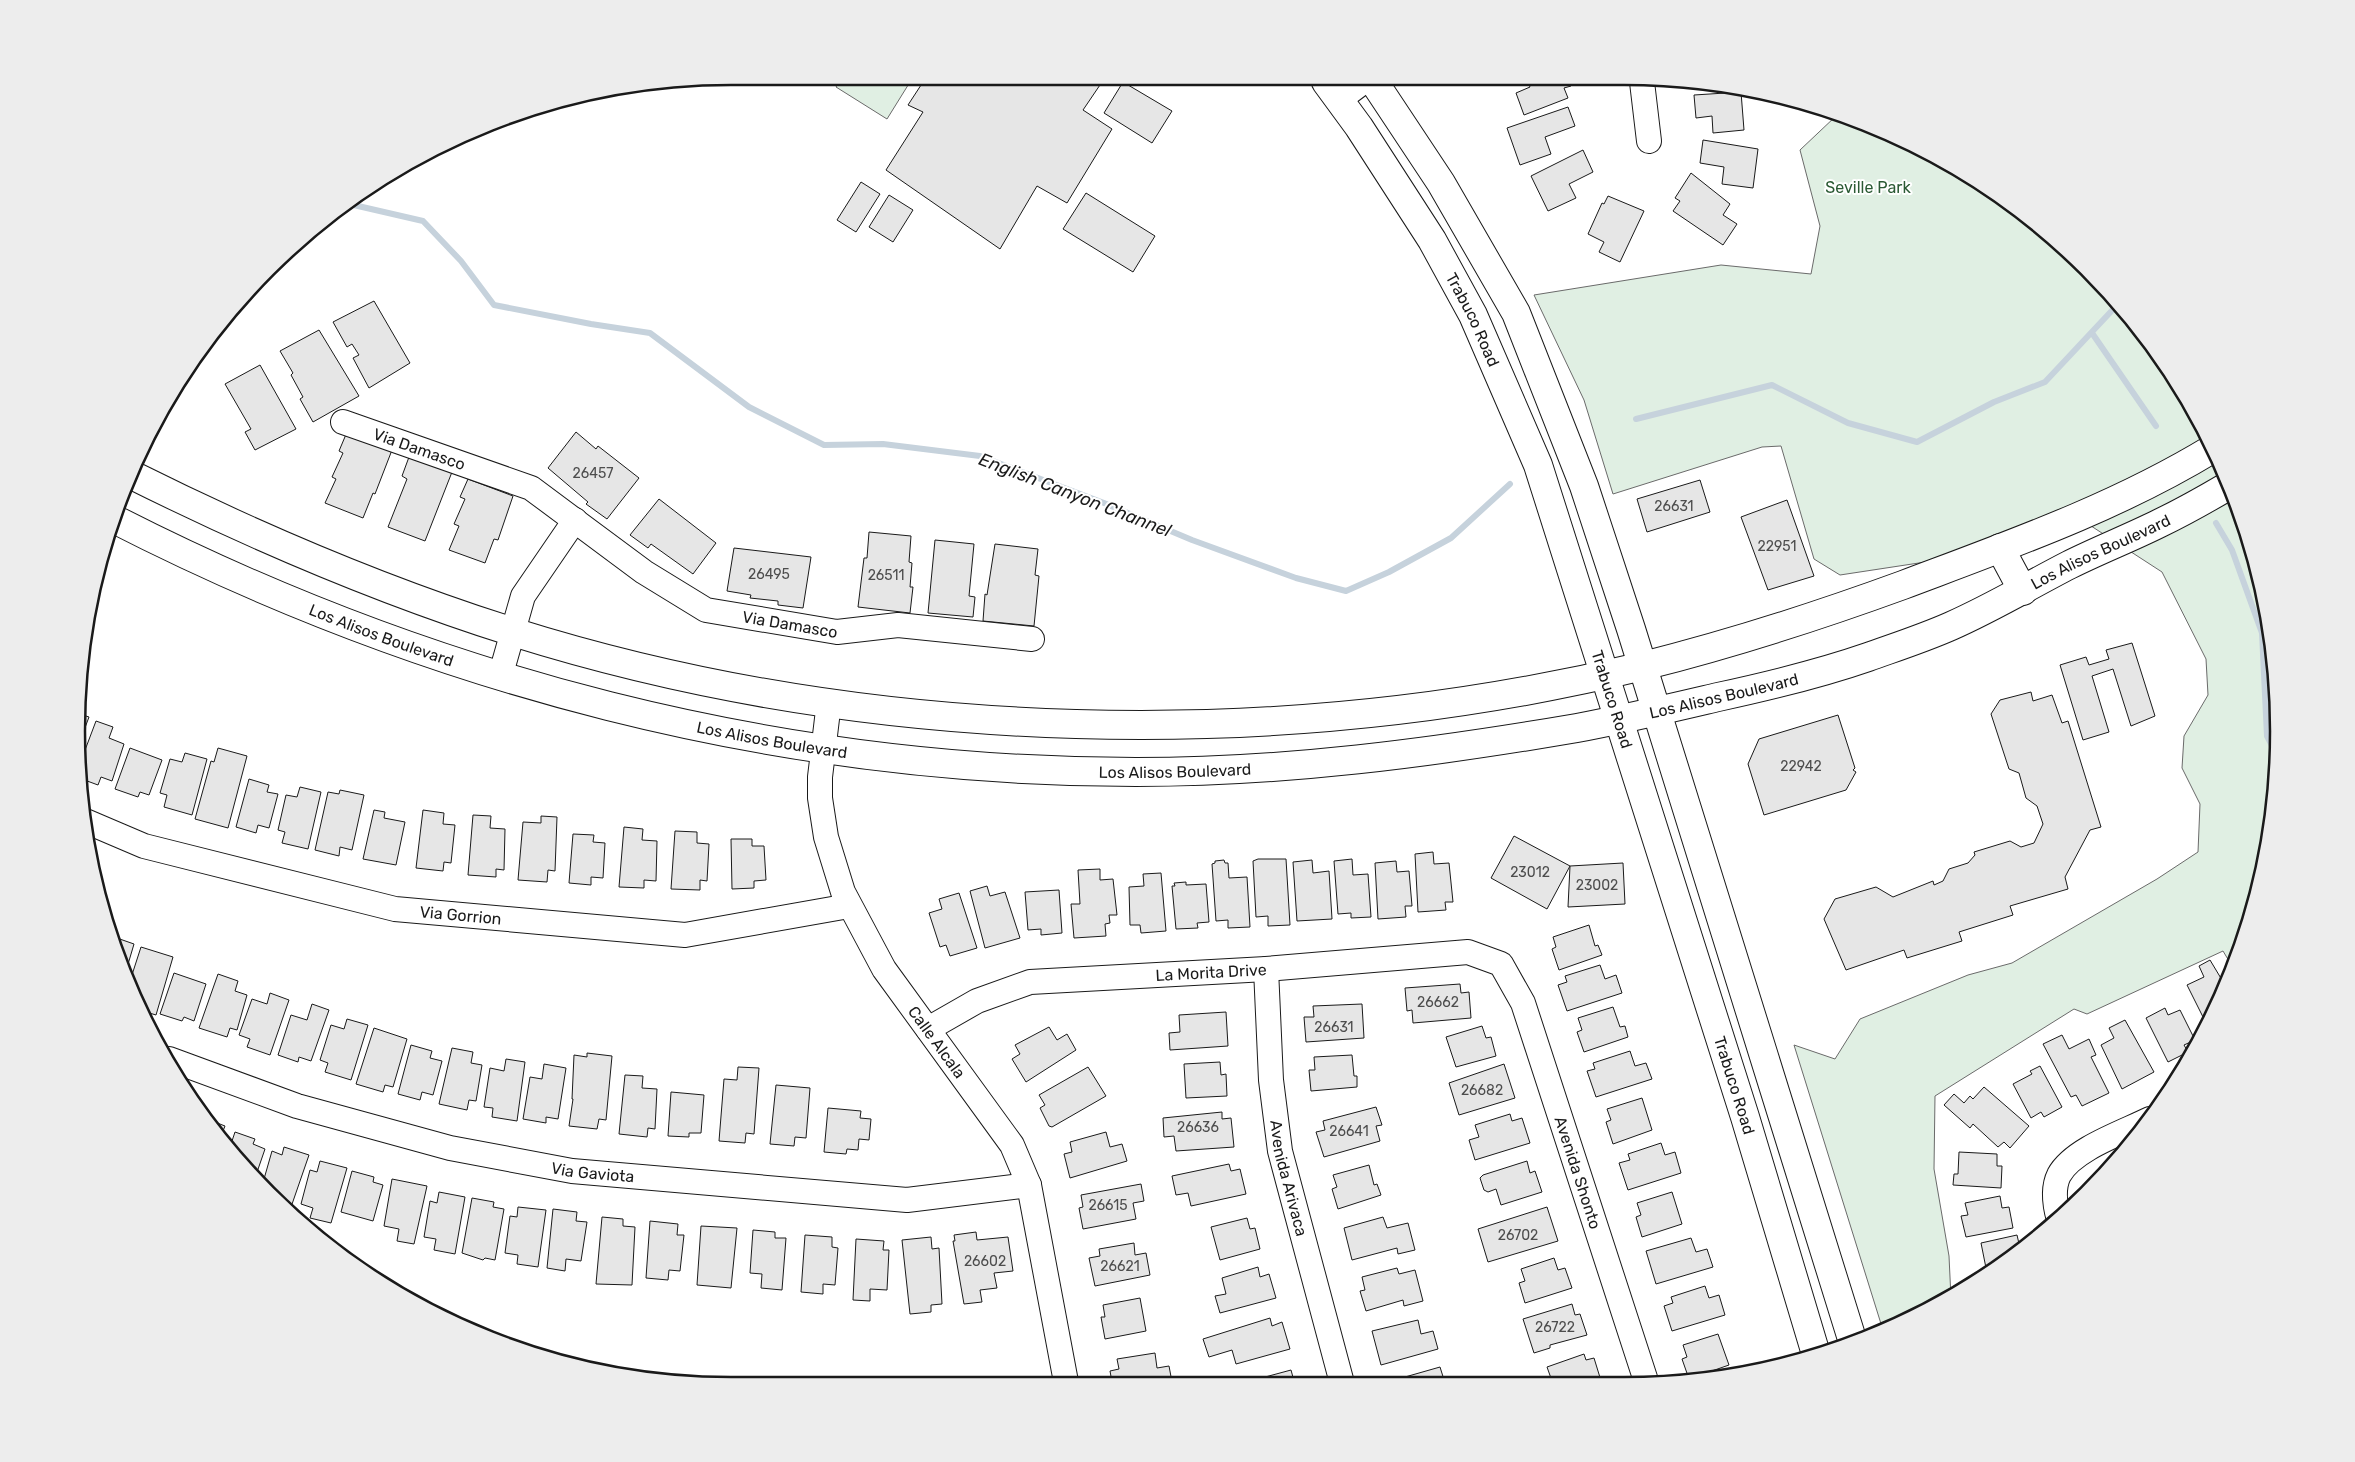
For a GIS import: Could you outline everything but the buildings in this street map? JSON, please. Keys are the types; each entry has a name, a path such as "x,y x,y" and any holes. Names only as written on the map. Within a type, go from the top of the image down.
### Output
{"main road":[{"path":"1376,85 1441,183 1516,313 1584,486 1851,1336"},
{"name":"Trabuco Road","path":"1333,91 1432,240 1473,315 1538,465 1745,1117 1814,1348"},
{"path":"137,478 209,514 312,560 513,632 713,682 829,702 919,713 1011,720 1135,724 1249,722 1433,705 1521,691 1642,666 1814,618 2000,548 2107,505 2178,470 2206,452"},
{"name":"Los Alisos Boulevard","path":"119,522 172,548 298,605 426,653 500,677 607,706 698,726 823,749 1010,768 1137,772 1229,770 1340,762 1436,752 1620,721 1792,680 1866,658 1948,627 2023,591 2070,564 2162,523 2223,489"},
{"path":"2000,548 2023,591"}],"street":[{"path":"1333,91 1353,85"},
{"path":"1642,85 1649,141"},
{"name":"Via Damasco","path":"343,422 531,488 644,572 706,610 837,632 898,625 1032,640"},
{"path":"500,677 523,596 575,520"},
{"name":"Calle Alcala","path":"829,702 823,749 820,798 826,837 848,906 884,969 1012,1145 1029,1184 1065,1377"},
{"name":"Via Gorrion","path":"92,824 144,846 395,909 685,935 848,906"},
{"name":"La Morita Drive","path":"928,1029 977,1001 1030,982 1266,969 1468,952 1501,964"},
{"name":"Avenida Shonto","path":"1501,964 1523,1004 1645,1377"},
{"name":"Avenida Arivaca","path":"1266,969 1271,1080 1280,1151 1340,1377"},
{"name":"Via Gaviota","path":"177,1062 297,1106 440,1145 572,1171 907,1200 1029,1184"},
{"path":"2057,1210 2055,1192 2059,1175 2071,1161 2086,1150 2135,1126"}],"green space":[{"path":"837,85 908,85 887,119 836,87"},
{"name":"Seville Park","path":"1833,119 1910,152 1983,194 2017,218 2081,274 2110,305 2161,372 2203,445 2221,484 2236,523 2258,605 2269,689 2269,773 2258,857 2248,898 2228,960 2223,951 2087,1014 2074,1009 1935,1096 1934,1169 1949,1256 1951,1288 1881,1323 1794,1045 1835,1059 1860,1019 1968,975 2012,963 2157,879 2198,852 2200,804 2182,768 2184,736 2208,695 2206,659 2162,572 2088,524 1991,552 1840,575 1814,559 1781,446 1762,447 1613,494 1584,400 1534,295 1721,265 1811,274 1820,226 1800,150"}],"waterway":[{"name":"English Canyon Channel","path":"356,205 423,221 461,261 494,305 591,324 650,333 749,407 824,445 883,444 980,456 1104,503 1192,540 1296,578 1346,591 1389,572 1451,538 1510,484"},
{"name":"English Canyon Channel","path":"1636,419 1772,385 1848,423 1917,442 1994,402 2045,382 2113,309"},
{"path":"2092,333 2156,426"},
{"path":"2216,523 2232,550 2262,633"},
{"path":"2262,633 2267,736 2270,741"}]}
